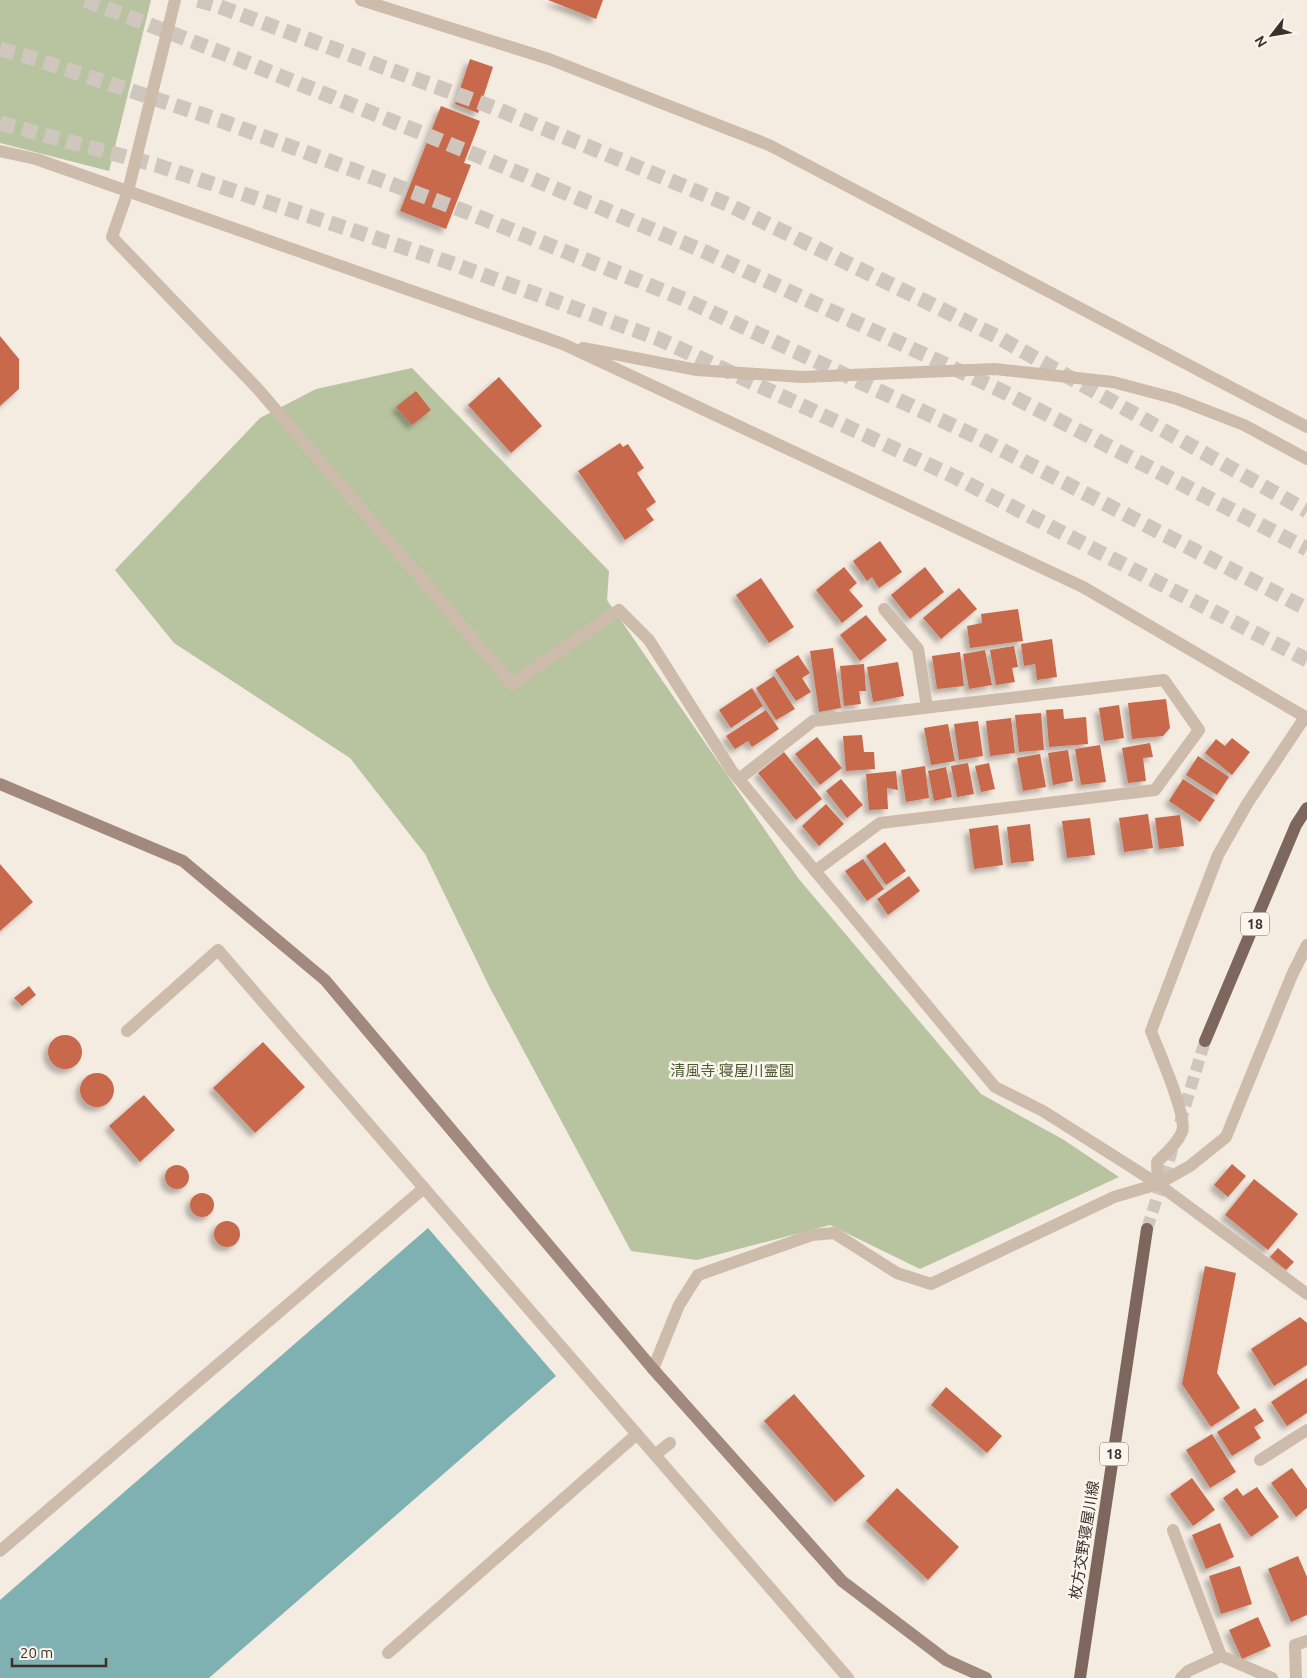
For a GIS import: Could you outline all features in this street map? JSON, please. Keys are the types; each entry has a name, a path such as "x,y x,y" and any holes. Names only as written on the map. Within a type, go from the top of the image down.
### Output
{"main road":[{"name":"18","path":"1205,1041 1296,825 1307,808"},
{"name":"枚方交野寝屋川線","path":"1080,1678 1147,1230"}],"street":[{"path":"176,0 128,191 112,237 257,388 512,684 619,610 649,640 732,772 995,1087 1043,1111 1158,1184 1307,1294"},
{"path":"361,0 549,59 769,145 1307,427"},
{"path":"0,151 36,159 562,344 1083,587 1306,718 1247,804 1218,855 1151,1032 1180,1107 1183,1130 1173,1146 1156,1162 1158,1184"},
{"path":"562,344 698,370 802,377 995,370 1113,382 1177,399 1244,425 1307,459"},
{"path":"884,609 918,650 927,707"},
{"path":"739,779 813,721 1164,680 1199,730 1155,790 880,823 815,870"},
{"path":"0,784 183,861 324,980 653,1369 842,1581 946,1660 986,1678"},
{"path":"653,1369 679,1305 698,1275 812,1235 834,1233 897,1273 931,1284 1114,1197 1158,1184 1190,1166 1226,1137 1292,975 1307,946"},
{"path":"127,1031 218,950 848,1678"},
{"path":"0,1551 424,1188"},
{"path":"1260,1460 1307,1430"},
{"path":"388,1653 637,1434"},
{"path":"655,1455 670,1443"},
{"path":"1173,1530 1222,1656 1272,1678"},
{"path":"1296,1678 1295,1645 1307,1642"},
{"path":"1181,1678 1188,1671 1222,1656"}],"green space":[{"path":"0,0 151,0 109,171 0,143"},
{"name":"清風寺 寝屋川霊園","path":"412,368 609,571 607,600 798,878 981,1094 1064,1140 1119,1177 920,1269 830,1225 697,1260 631,1251 490,988 425,854 350,758 174,643 115,570 260,418 316,389"}],"water":[{"path":"428,1228 556,1376 209,1678 0,1678 0,1600"}],"building":[{"path":"548,0 603,0 596,19"},
{"path":"470,59 493,67 478,113 455,104"},
{"path":"441,106 480,121 464,163 471,165 446,229 400,211"},
{"path":"0,336 19,359 19,389 0,406"},
{"path":"499,377 542,426 511,453 468,405"},
{"path":"416,391 431,410 412,425 396,407"},
{"path":"620,443 623,447 628,444 644,468 637,473 656,502 646,509 654,520 625,540 578,471"},
{"path":"880,541 902,572 879,588 872,577 867,581 853,561"},
{"path":"844,567 857,583 849,590 863,606 842,623 816,590"},
{"path":"925,567 944,592 910,619 891,595"},
{"path":"761,578 794,627 769,643 736,595"},
{"path":"959,588 977,609 941,639 923,618"},
{"path":"1018,609 1023,641 970,648 967,626 982,623 981,614"},
{"path":"866,615 887,640 860,661 840,635"},
{"path":"1052,639 1057,677 1037,680 1035,664 1024,666 1021,644"},
{"path":"1014,646 1018,667 1012,668 1015,682 996,685 990,650"},
{"path":"833,648 841,708 819,712 810,651"},
{"path":"985,650 992,685 969,689 963,654"},
{"path":"960,652 964,686 937,689 932,656"},
{"path":"798,655 810,673 802,678 811,692 796,701 775,670"},
{"path":"898,662 904,696 873,702 867,667"},
{"path":"864,664 866,691 859,691 861,704 844,706 840,666"},
{"path":"774,676 795,709 776,720 756,688"},
{"path":"752,688 763,706 731,728 719,710"},
{"path":"1166,699 1170,728 1163,736 1132,739 1128,703"},
{"path":"1119,705 1124,738 1104,741 1099,708"},
{"path":"1063,709 1064,719 1086,717 1088,744 1049,747 1046,710"},
{"path":"766,710 779,729 752,747 748,741 735,749 726,736"},
{"path":"1041,713 1044,750 1019,752 1015,715"},
{"path":"1011,718 1015,753 990,756 986,721"},
{"path":"978,721 983,756 959,760 954,724"},
{"path":"948,724 955,761 931,765 924,728"},
{"path":"862,735 864,752 874,752 875,769 846,771 843,736"},
{"path":"817,737 842,768 820,785 795,754"},
{"path":"1232,738 1250,752 1232,775 1205,753 1216,739 1225,746"},
{"path":"1150,743 1153,757 1143,758 1146,781 1128,783 1122,748"},
{"path":"1100,745 1106,782 1081,785 1075,749"},
{"path":"1068,750 1073,781 1053,785 1048,753"},
{"path":"784,752 822,799 796,820 758,773"},
{"path":"1040,754 1046,787 1023,791 1017,758"},
{"path":"1198,756 1229,777 1217,795 1186,775"},
{"path":"968,763 974,794 957,797 951,766"},
{"path":"989,763 995,789 981,792 975,766"},
{"path":"925,766 929,798 906,802 901,770"},
{"path":"946,767 952,797 934,801 928,771"},
{"path":"896,771 898,790 887,788 888,809 869,810 866,774"},
{"path":"841,779 863,805 847,818 826,791"},
{"path":"1183,779 1215,800 1200,822 1169,801"},
{"path":"826,804 844,824 819,846 802,826"},
{"path":"1148,814 1153,848 1124,852 1119,818"},
{"path":"1180,815 1184,846 1159,849 1155,818"},
{"path":"1090,818 1095,855 1067,858 1062,821"},
{"path":"1030,824 1034,861 1011,863 1007,827"},
{"path":"998,825 1003,865 974,869 969,829"},
{"path":"885,842 906,871 886,885 866,856"},
{"path":"863,859 884,889 867,901 845,871"},
{"path":"0,864 33,902 0,931"},
{"path":"909,876 920,891 888,915 877,899"},
{"path":"29,986 36,995 22,1006 14,998"},
{"path":"65,1035 72,1036 77,1040 81,1045 81,1059 77,1064 72,1068 65,1069 58,1068 53,1064 49,1059 48,1052 49,1045 53,1040 58,1036"},
{"path":"263,1042 305,1087 255,1133 213,1088"},
{"path":"97,1073 109,1078 114,1090 109,1102 97,1107 85,1102 80,1090 85,1078"},
{"path":"144,1095 175,1130 140,1162 109,1126"},
{"path":"1232,1164 1246,1176 1228,1197 1214,1185"},
{"path":"172,1165 182,1165 189,1172 189,1182 182,1189 172,1189 165,1182 165,1172"},
{"path":"1254,1179 1298,1214 1268,1250 1225,1215"},
{"path":"197,1193 207,1193 214,1200 214,1210 207,1217 197,1217 190,1210 190,1200"},
{"path":"227,1221 236,1225 240,1234 236,1243 227,1247 218,1243 214,1234 218,1225"},
{"path":"1278,1248 1294,1262 1286,1270 1270,1257"},
{"path":"1205,1266 1236,1273 1217,1373 1240,1408 1211,1427 1182,1384"},
{"path":"1300,1317 1307,1323 1307,1365 1274,1386 1251,1349"},
{"path":"1307,1378 1307,1413 1287,1426 1271,1402"},
{"path":"946,1387 1002,1436 987,1453 931,1405"},
{"path":"794,1394 865,1476 835,1502 764,1421"},
{"path":"1255,1408 1264,1421 1254,1427 1261,1438 1232,1456 1217,1432"},
{"path":"1212,1434 1236,1472 1210,1488 1186,1450"},
{"path":"1292,1468 1307,1489 1307,1508 1296,1517 1271,1483"},
{"path":"1192,1478 1215,1510 1193,1526 1170,1494"},
{"path":"1257,1487 1279,1517 1251,1537 1223,1498 1237,1488 1243,1496"},
{"path":"897,1488 959,1547 928,1580 866,1521"},
{"path":"1220,1523 1234,1557 1206,1569 1192,1535"},
{"path":"1298,1556 1307,1577 1307,1615 1291,1622 1268,1569"},
{"path":"1240,1566 1252,1604 1221,1614 1209,1576"},
{"path":"1258,1617 1271,1646 1242,1659 1229,1630"}],"tunnel":[{"path":"85,0 238,59 481,157 703,251 1000,390 1307,549"},
{"path":"198,0 497,109 727,204 996,336 1307,511"},
{"path":"0,49 219,120 464,211 686,300 977,437 1307,609"},
{"path":"0,123 156,165 445,261 659,339 955,477 1307,660"},
{"path":"1180,1123 1205,1041"},
{"path":"1147,1229 1174,1144"}]}
